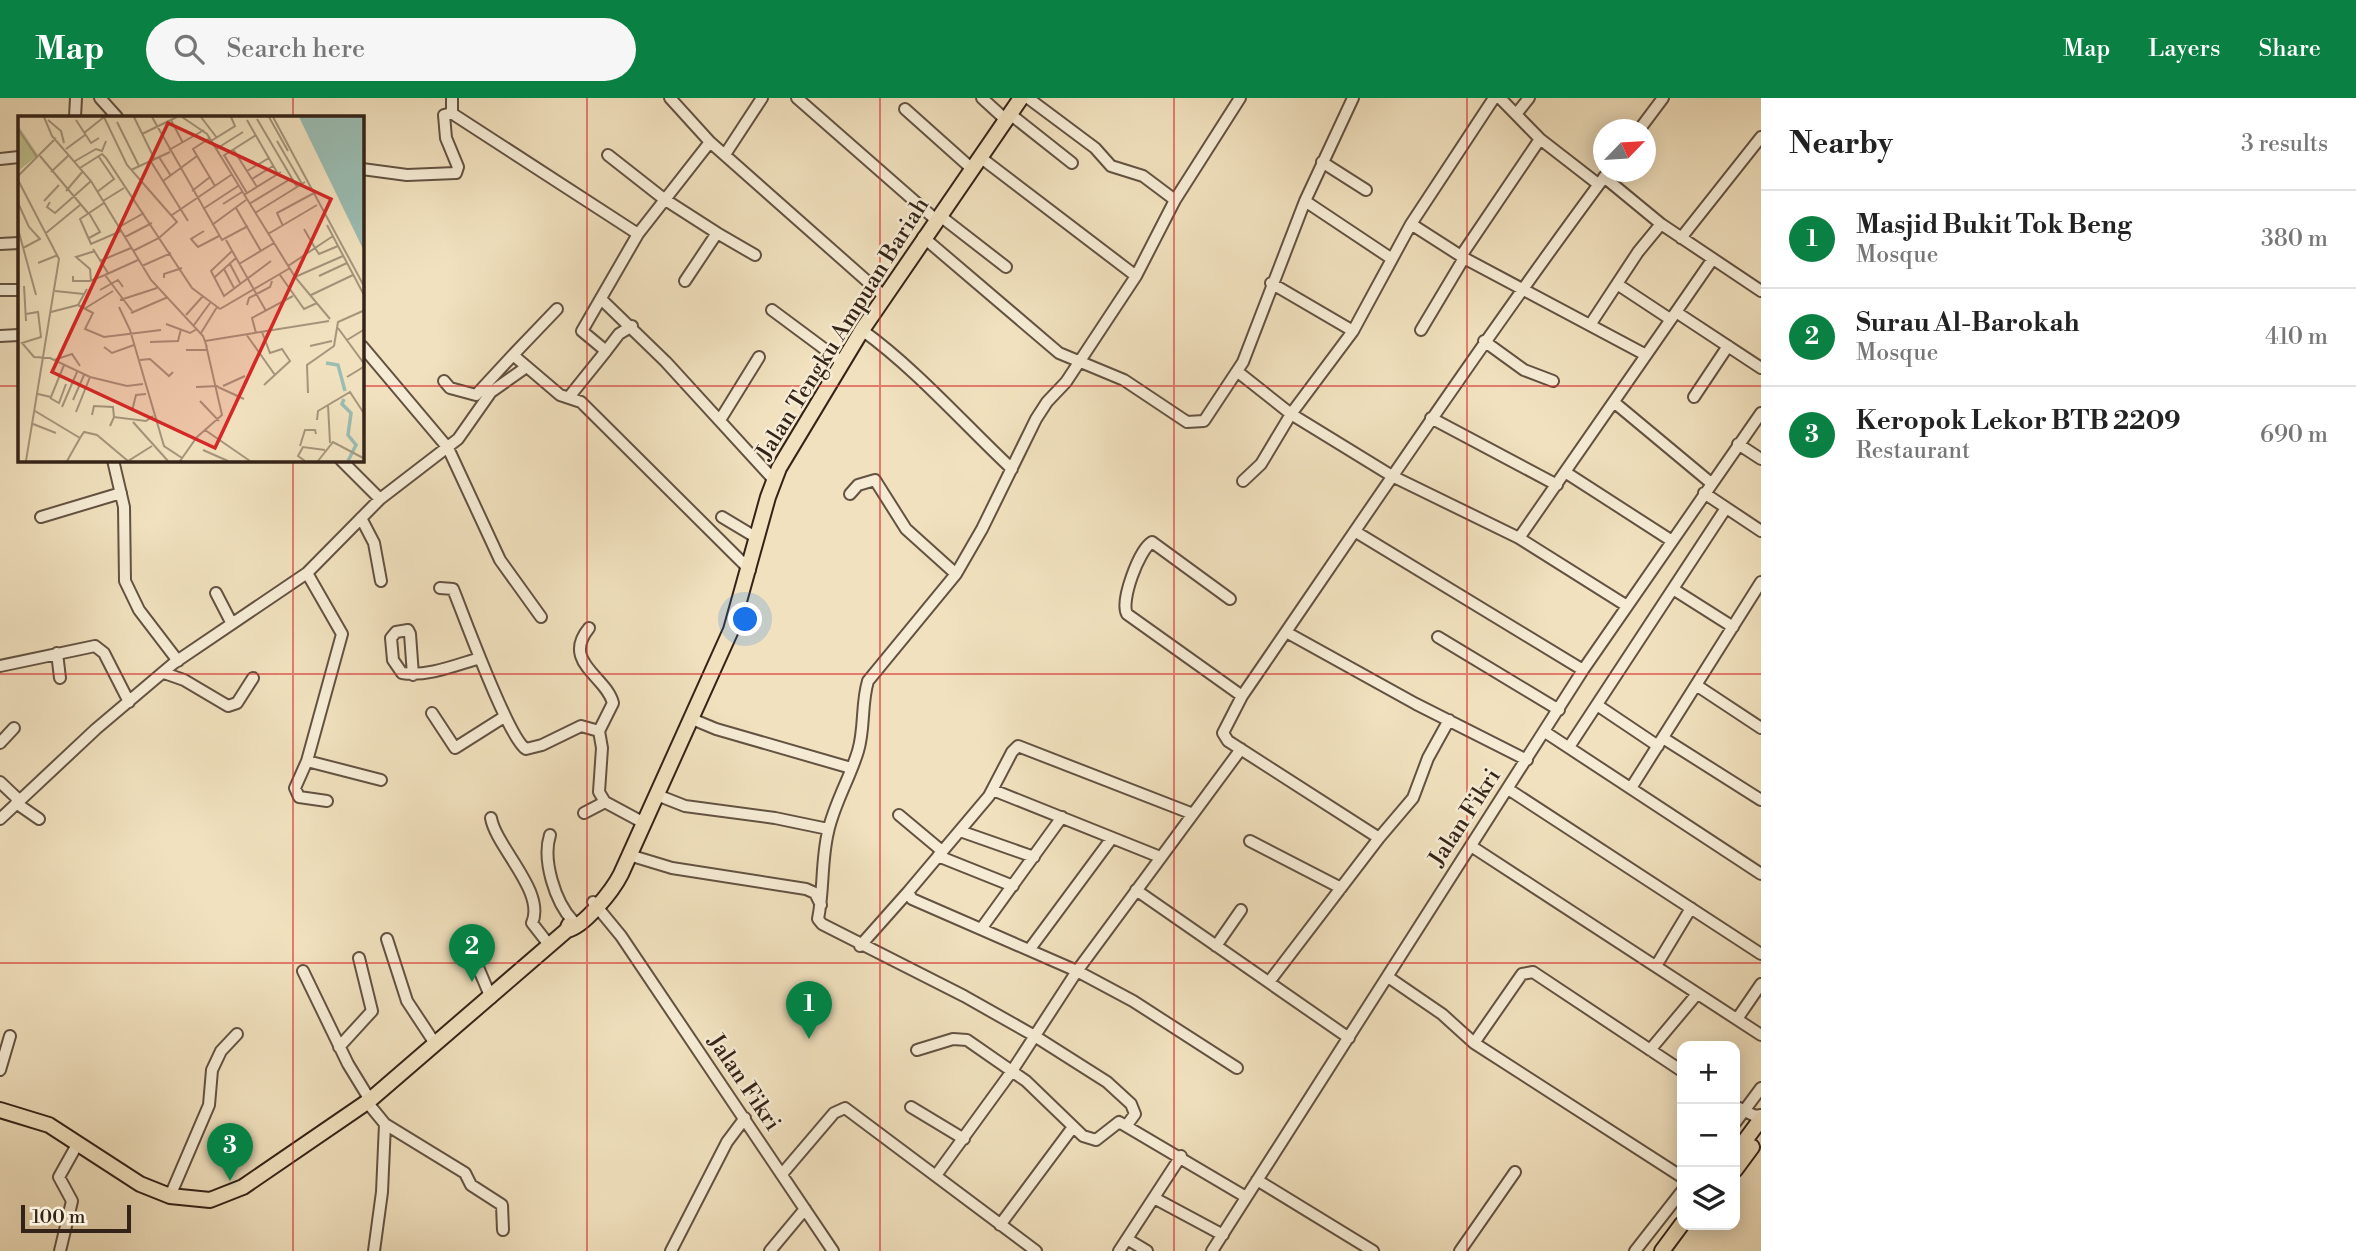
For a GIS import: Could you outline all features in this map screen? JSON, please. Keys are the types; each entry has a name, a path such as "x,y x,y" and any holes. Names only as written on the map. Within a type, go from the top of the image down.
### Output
{"main road":[{"name":"Jalan Tengku Ampuan Bariah","path":"0,1110 48,1125 124,1175 170,1196 210,1200 243,1187 368,1101 491,998 597,902 619,880 731,630 774,480 802,427 862,330 923,237 1021,98"},
{"path":"1737,1167 1755,1135 1761,1117"},
{"path":"1740,1149 1755,1135"},
{"path":"1662,1251 1678,1230"},
{"path":"1674,1251 1690,1230"}],"street":[{"path":"75,116 76,98"},
{"path":"100,98 116,116"},
{"path":"452,98 452,113"},
{"path":"670,98 710,142 726,153 885,297"},
{"path":"726,153 762,98"},
{"path":"797,98 937,217 1006,267"},
{"path":"982,98 1072,163"},
{"path":"1028,98 1095,148 1111,166 1143,176 1175,200"},
{"path":"1127,1125 1135,1114 1131,1104 1107,1082 1033,1035 964,996 860,946 822,924 818,919 824,882 824,850 828,829 859,750 863,697 868,681 956,574 1047,402 1066,382 1077,361 1136,276 1175,200 1240,98"},
{"path":"923,237 1059,353 1124,380 1194,424 1209,416 1238,372 1305,201 1353,98"},
{"path":"1243,481 1261,464 1292,414 1353,331 1411,224 1494,98"},
{"path":"1500,98 1540,139 1593,170"},
{"path":"1517,113 1529,98"},
{"path":"1648,119 1663,98"},
{"path":"905,109 1136,276"},
{"path":"364,169 407,175 456,173 458,167 444,126 444,115 452,113 638,234"},
{"path":"1681,238 1761,137"},
{"path":"1421,330 1463,257 1540,139"},
{"path":"606,351 582,331 638,234 710,142"},
{"path":"608,155 664,199 755,255"},
{"path":"0,159 18,157"},
{"path":"1322,162 1366,190"},
{"path":"1379,838 1227,741 1223,733 1242,696 1431,418 1521,287 1600,182"},
{"path":"1610,182 1661,224 1761,291"},
{"path":"1305,201 1392,259"},
{"path":"1411,224 1463,257 1646,355"},
{"path":"1590,325 1661,224"},
{"path":"685,281 717,233"},
{"path":"0,243 18,243"},
{"path":"1519,538 1712,260"},
{"path":"1271,283 1353,331"},
{"path":"1617,284 1728,346 1761,368"},
{"path":"0,290 18,290"},
{"path":"601,299 632,326 774,480"},
{"path":"444,381 450,388 476,395 557,309"},
{"path":"772,310 842,362"},
{"path":"569,397 619,334 632,326"},
{"path":"862,330 919,377 943,404 1012,469"},
{"path":"0,336 18,335"},
{"path":"1484,341 1524,370 1553,381"},
{"path":"1694,397 1728,346"},
{"path":"364,348 448,448 500,560 541,617"},
{"path":"513,355 525,368 560,395 582,402 750,570"},
{"path":"720,420 759,356"},
{"path":"0,819 178,661 231,622 307,573 380,499 458,439 491,393 525,368"},
{"path":"1238,372 1292,414 1392,476 1519,538 1627,606"},
{"path":"1615,403 1708,488 1726,508 1761,531"},
{"name":"Jalan Fikri","path":"1212,1251 1583,670 1761,412"},
{"path":"1431,418 1557,485"},
{"path":"1738,444 1761,459"},
{"path":"114,462 121,492 125,581 139,610 178,661"},
{"path":"343,462 380,499"},
{"path":"1565,472 1672,541"},
{"path":"850,494 858,485 875,480 906,529 956,574"},
{"path":"41,517 121,492"},
{"path":"1569,747 1726,508"},
{"path":"722,517 757,538"},
{"path":"361,519 374,543 381,581"},
{"path":"1356,532 1583,670"},
{"path":"1230,599 1152,542 1143,549 1123,603 1127,614 1242,696"},
{"path":"307,573 342,634 307,761 295,788 299,797 327,801"},
{"path":"1631,788 1761,582"},
{"path":"440,588 453,589 504,717 519,745 526,749 542,745 582,726 592,726 599,731"},
{"path":"1672,589 1733,627"},
{"path":"216,593 231,622"},
{"path":"589,628 581,644 582,659 585,667 611,695 613,703 599,731 602,763 598,784 605,802 644,823"},
{"path":"1286,632 1527,760"},
{"path":"1438,637 1559,710"},
{"path":"0,666 95,646 101,649 129,702"},
{"path":"57,653 60,678"},
{"path":"413,675 480,658"},
{"path":"164,673 184,680 228,706 237,703 253,678"},
{"path":"1696,685 1761,728"},
{"path":"1597,705 1761,800"},
{"path":"432,713 455,748 504,717"},
{"path":"692,719 716,729 851,768"},
{"path":"1269,982 1415,795 1428,758 1449,720"},
{"path":"0,743 14,728"},
{"path":"1545,732 1761,874"},
{"path":"860,946 993,790 1015,747 1023,747 1193,814"},
{"path":"937,1174 1012,1071 1077,971 1241,749"},
{"path":"307,761 381,780"},
{"path":"0,782 17,802 39,819"},
{"path":"1508,789 1761,954"},
{"path":"993,790 1160,857"},
{"path":"657,795 685,806 775,818 828,829"},
{"path":"584,813 605,802"},
{"path":"900,815 940,854 1013,886"},
{"path":"981,929 1062,817"},
{"path":"491,818 493,831 521,873 535,913 532,923 550,946"},
{"path":"960,831 1034,857"},
{"path":"550,835 546,848 554,885 561,908 571,927 591,920 600,920 612,927"},
{"path":"1029,950 1112,838"},
{"path":"1250,841 1341,888"},
{"path":"1471,846 1761,1035"},
{"path":"629,855 672,868 806,889 815,893 821,906"},
{"path":"806,889 824,882"},
{"path":"1136,890 1349,1038"},
{"path":"908,892 912,900 1077,971 1133,1001 1237,1068"},
{"name":"Jalan Fikri","path":"597,902 612,927 621,936"},
{"name":"Jalan Fikri","path":"597,902 746,1118 833,1251"},
{"path":"1656,967 1691,908"},
{"path":"1216,946 1241,910"},
{"path":"387,939 407,1001 436,1045"},
{"path":"472,953 491,998"},
{"path":"340,1047 372,1011 373,1005 359,958"},
{"path":"303,971 368,1101 385,1124 464,1174 471,1185 502,1205 503,1230"},
{"path":"1474,1043 1522,974 1533,972 1677,1068"},
{"path":"1388,977 1442,1014 1474,1043 1677,1174"},
{"path":"1737,1019 1761,984"},
{"path":"1650,1050 1697,994"},
{"path":"170,1196 209,1105 212,1070 221,1051 237,1034"},
{"path":"0,1070 10,1036"},
{"path":"917,1050 960,1039 976,1045 1012,1071 1083,1136 1096,1140 1116,1122 1127,1125 1246,1197"},
{"path":"1740,1108 1761,1088"},
{"path":"911,1107 964,1139"},
{"path":"782,1174 834,1113 845,1108 937,1174 1036,1251"},
{"path":"1740,1109 1761,1117"},
{"path":"1740,1110 1751,1122 1755,1135"},
{"path":"671,1251 721,1153 735,1129 746,1118"},
{"path":"374,1251 382,1192 385,1124"},
{"path":"1000,1224 1073,1127"},
{"path":"60,1251 72,1201 59,1177 78,1143"},
{"path":"1119,1251 1181,1156"},
{"path":"1460,1251 1515,1172"},
{"path":"1257,1180 1373,1251"},
{"path":"1635,1251 1677,1197"},
{"path":"1154,1198 1223,1235"},
{"path":"770,1251 805,1209"},
{"path":"1126,1239 1147,1251"}],"place":[{"name":"Surau Al-Barokah","path":"472,982"},
{"name":"Masjid Bukit Tok Beng","path":"809,1039"},
{"name":"Keropok Lekor BTB 2209","path":"230,1181"}]}
